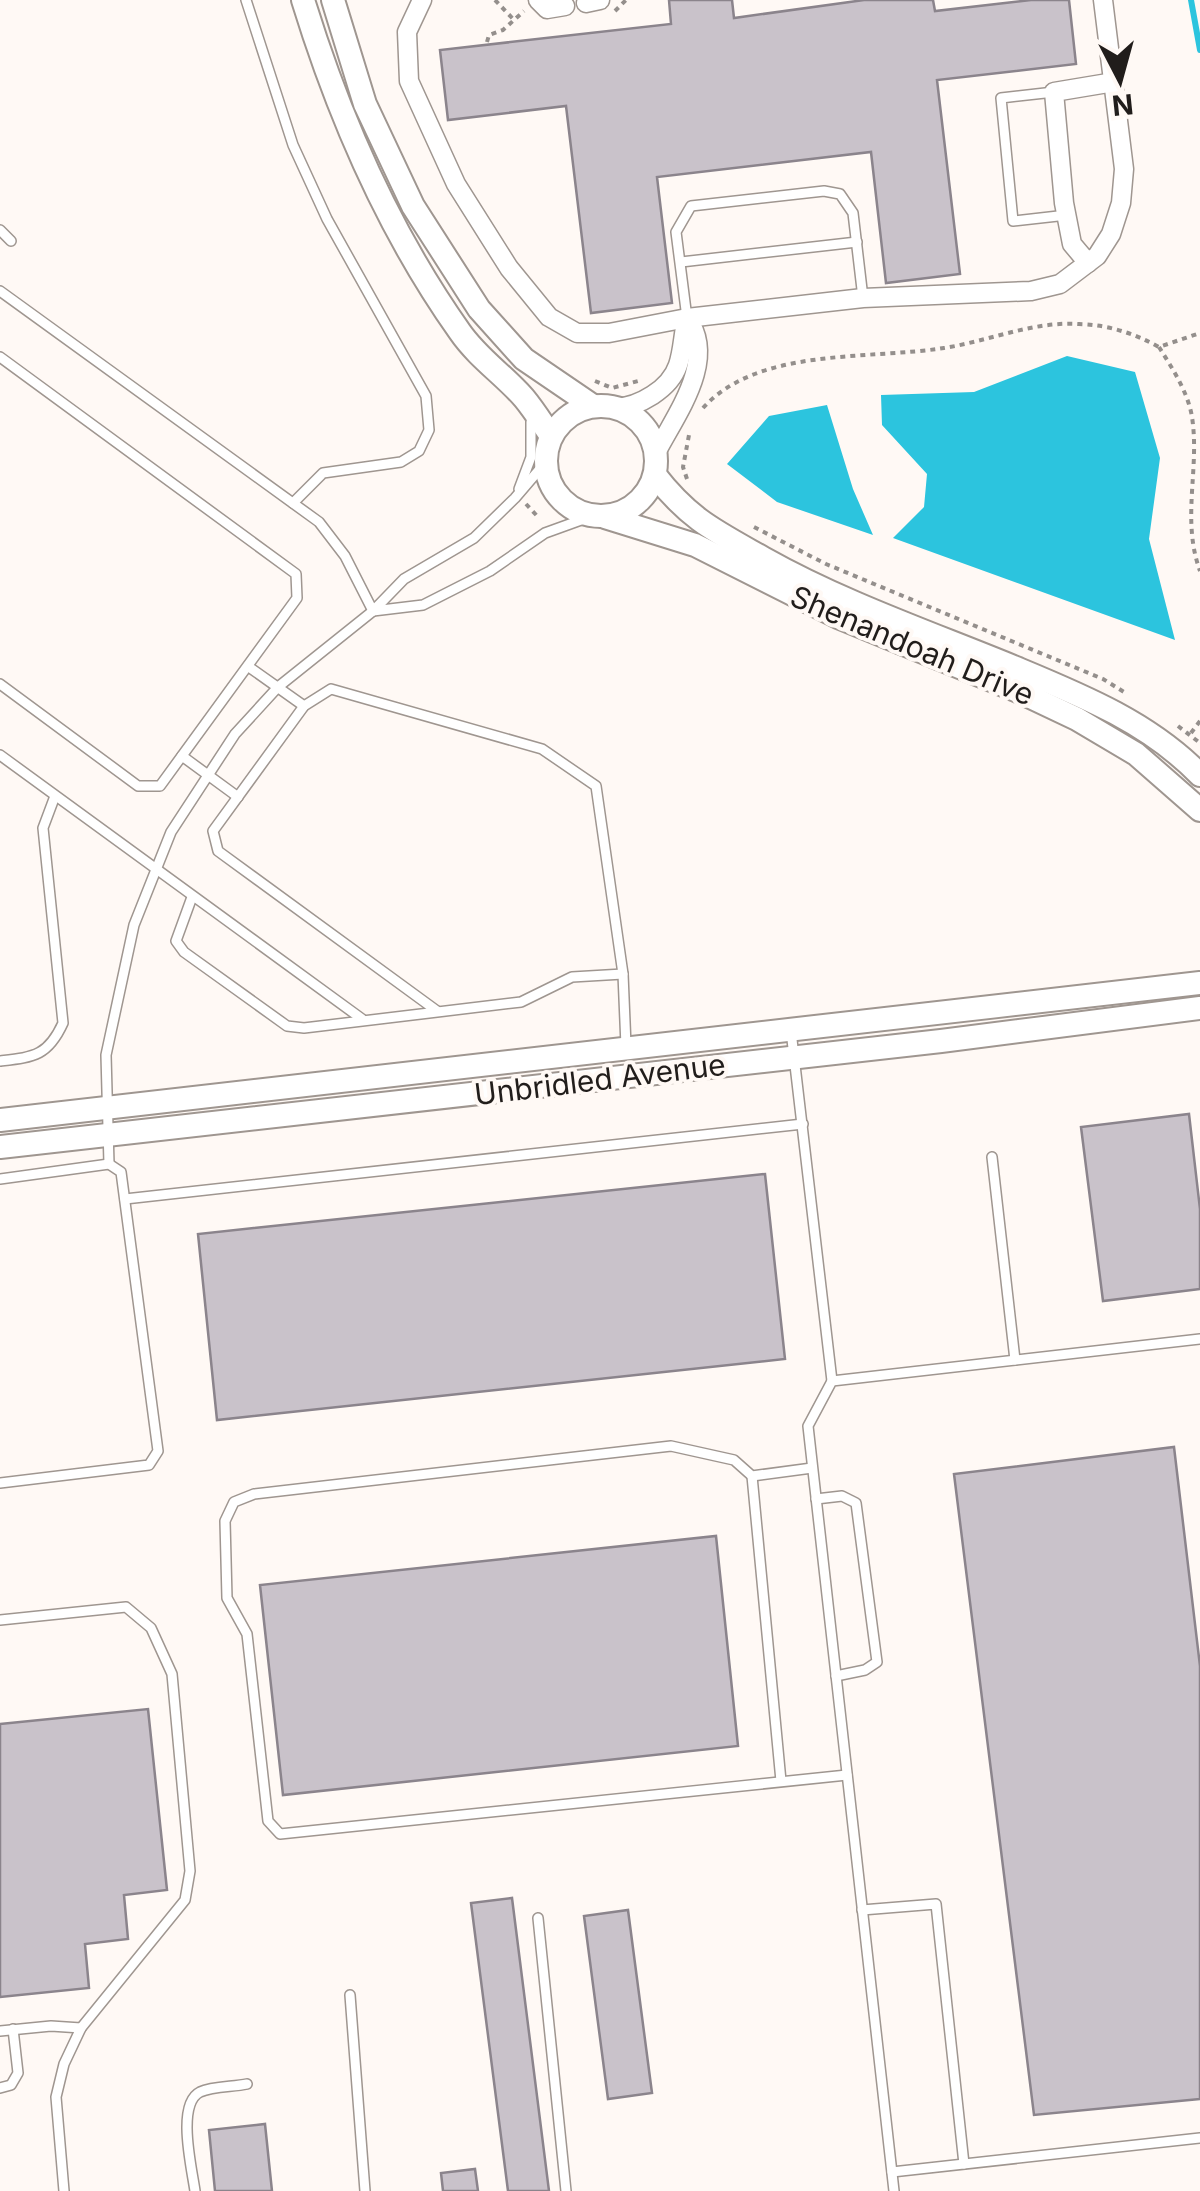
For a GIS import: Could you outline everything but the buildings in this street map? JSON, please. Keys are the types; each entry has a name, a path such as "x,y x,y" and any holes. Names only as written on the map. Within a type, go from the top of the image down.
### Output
{"street":[{"path":"303,0 351,136 396,227 460,333 488,366 522,396 551,436"},
{"path":"333,0 365,104 422,221 479,308 524,358 604,407 642,424 655,464"},
{"path":"422,0 407,32 409,82 456,184 509,268 549,317 577,333 609,333 687,318 863,298 1030,290 1060,284 1088,263 1111,234 1121,203 1124,169 1103,0"},
{"path":"538,0 548,9 565,6"},
{"path":"1088,263 1072,244 1054,92 1114,82"},
{"path":"687,318 687,369 675,417 648,491 622,513 598,517 575,511 561,501 550,486 545,463 551,436 562,422 576,412 630,408 687,369"},
{"name":"Shenandoah Drive","path":"655,464 678,505 706,526 792,574 1084,696 1149,732 1200,775"},
{"name":"Shenandoah Drive","path":"598,517 695,545 838,617 1078,719 1136,754 1200,810"},
{"name":"Unbridled Avenue","path":"0,1120 1200,983"},
{"name":"Unbridled Avenue","path":"0,1147 1200,1008"}],"lane":[{"path":"246,0 293,145 326,218 426,396 428,430 419,452 401,462 323,473 293,503"},
{"path":"1054,92 1001,98 1013,221 1067,215"},
{"path":"687,318 676,232 691,206 824,191 840,194 853,212 863,298"},
{"path":"0,230 11,241"},
{"path":"681,262 857,242"},
{"path":"0,291 319,522 345,556 373,611"},
{"path":"0,357 296,574 298,598 160,786 138,786 0,684"},
{"path":"516,498 532,457 534,429 522,396"},
{"path":"110,1164 106,1055 134,925 170,832 235,734 278,686 373,611 404,578 474,538 516,498 545,463"},
{"path":"373,611 423,605 490,571 546,533 598,517"},
{"path":"249,667 304,706"},
{"path":"437,1011 218,851 213,831 304,706 331,689 542,749 596,786 624,974 626,1048"},
{"path":"0,756 362,1019"},
{"path":"182,756 238,798"},
{"path":"0,1061 29,1058 52,1046 63,1023 43,828 55,796"},
{"path":"192,897 176,941 184,952 287,1026 304,1028 521,1002 572,977 624,974"},
{"path":"791,1030 832,1381 808,1426 894,2191"},
{"path":"125,1199 803,1124"},
{"path":"992,1156 1015,1360"},
{"path":"0,1179 110,1164 122,1172 158,1451 148,1465 0,1484"},
{"path":"832,1381 1200,1339"},
{"path":"781,1782 752,1476 734,1460 672,1446 254,1494 234,1502 225,1521 228,1598 247,1634 268,1821 280,1834 781,1782 847,1774"},
{"path":"752,1476 812,1468"},
{"path":"816,1498 842,1496 856,1503 877,1662 865,1670 836,1676"},
{"path":"0,1620 126,1607 151,1628 172,1674 190,1871 185,1900 80,2028 64,2064 56,2097 64,2191"},
{"path":"862,1910 936,1904 964,2164"},
{"path":"538,1918 566,2191"},
{"path":"350,1995 365,2191"},
{"path":"0,2030 80,2028"},
{"path":"0,2088 12,2085 18,2073 13,2030"},
{"path":"194,2191 186,2122 192,2099 201,2092 248,2084"},
{"path":"892,2172 1200,2138"}],"path":[{"path":"495,0 514,20"},
{"path":"689,486 683,466 685,447 692,425 710,400 732,384 778,366 940,349 1050,323 1108,326 1160,347 1184,390 1192,416 1189,528 1200,571"},
{"path":"1160,347 1200,333"},
{"path":"580,375 612,388 642,379 654,393"},
{"path":"675,417 692,425"},
{"path":"526,504 539,518"},
{"path":"748,523 826,564 1103,679 1132,697"},
{"path":"1190,734 1200,721"},
{"path":"1176,724 1200,742"}],"water":[{"path":"1067,356 1135,372 1160,458 1149,539 1175,640 893,538 924,507 927,474 882,425 881,395 974,392"},
{"path":"827,405 853,489 873,535 777,502 727,464 769,416"}],"waterway":[{"path":"1191,0 1200,50"}]}
